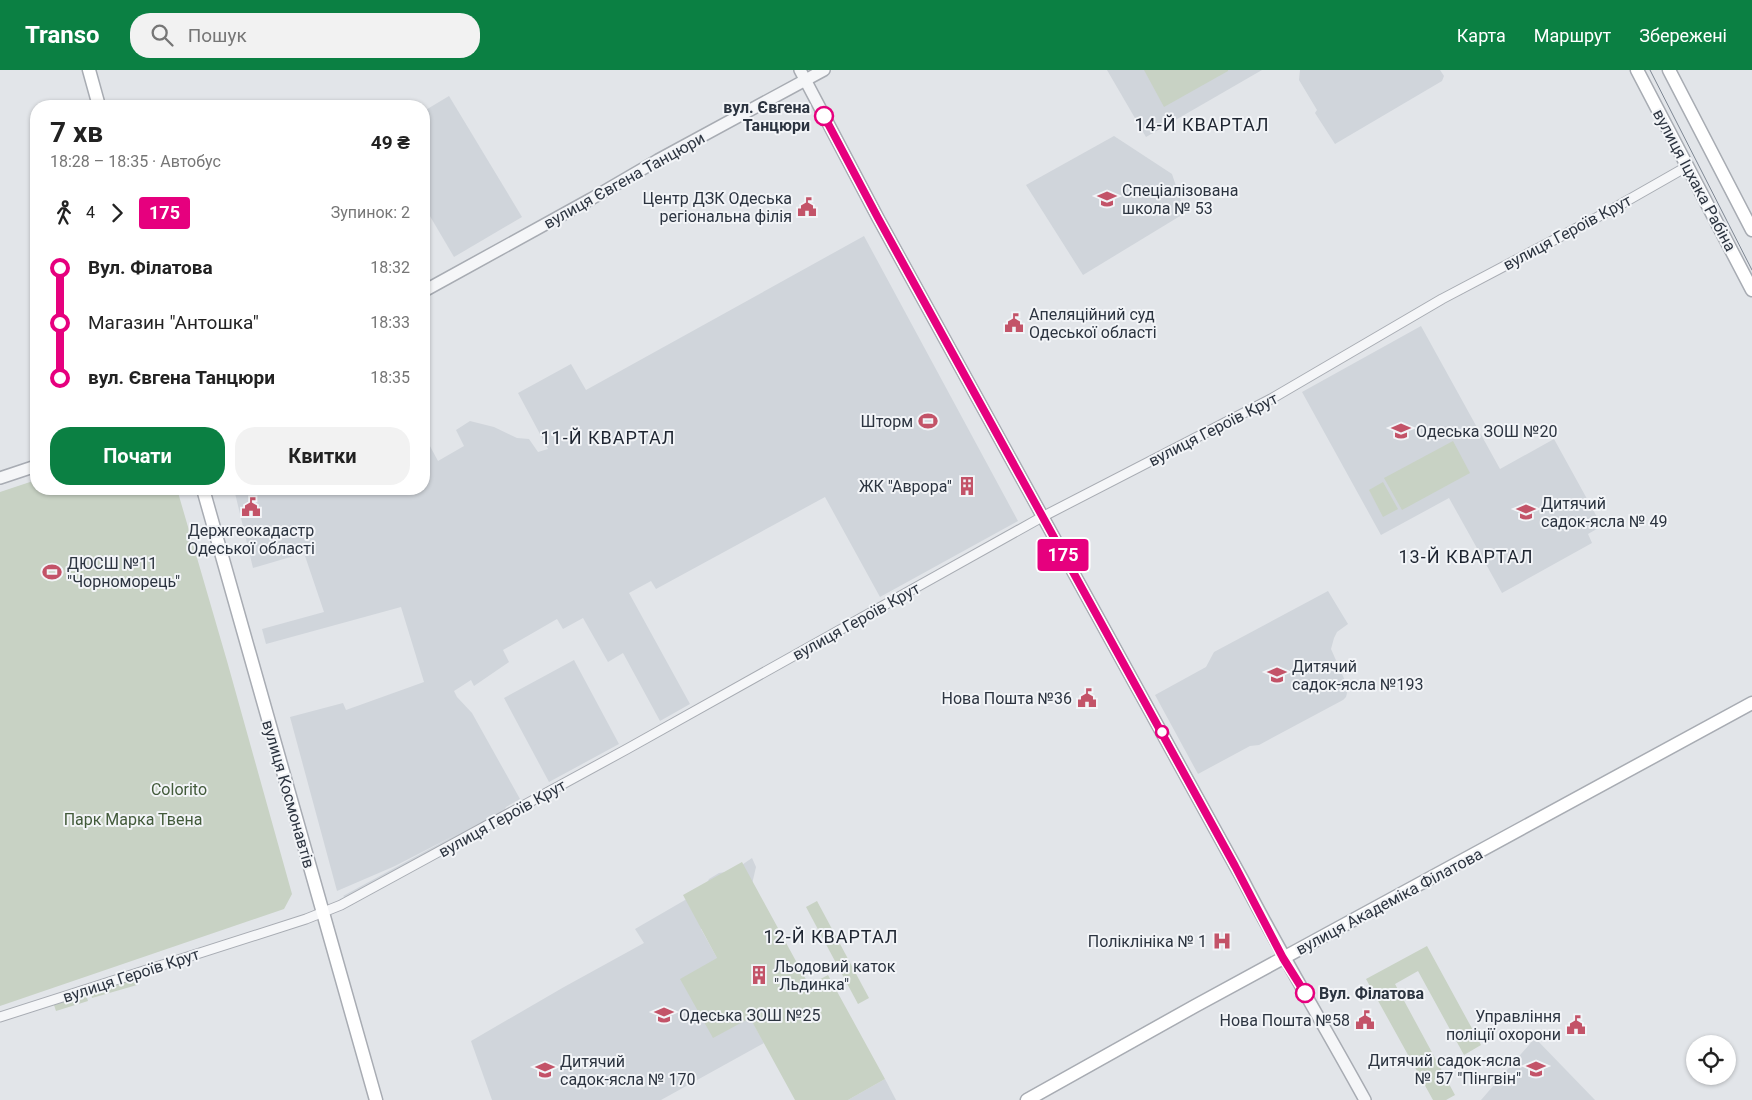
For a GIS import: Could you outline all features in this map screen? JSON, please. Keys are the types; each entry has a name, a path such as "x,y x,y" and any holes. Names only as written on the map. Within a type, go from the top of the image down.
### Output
{"main road":[{"path":"89,70 97,100"},
{"name":"вулиця Іцхака Рабіна","path":"1637,70 1752,290"},
{"name":"вулиця Іцхака Рабіна","path":"1669,70 1752,230"},
{"name":"вулиця Космонавтів","path":"205,495 295,821 324,912 376,1100"},
{"name":"вулиця Академіка Філатова","path":"1027,1100 1283,958 1752,704"}],"street":[{"path":"800,70 878,218 1235,866 1283,958 1315,1010 1365,1100"},
{"name":"вулиця Євгена Танцюри","path":"430,288 658,160 824,70"},
{"name":"вулиця Героїв Крут","path":"0,1017 341,905 440,852 1042,517 1271,399 1442,299 1609,211 1688,166"},
{"path":"0,478 30,468"}],"shaded area":[{"path":"1107,70 1262,70 1146,137"},
{"path":"1300,70 1440,70 1444,76 1442,81 1335,144 1315,113 1317,110 1299,80"},
{"path":"449,96 522,217 454,257 430,216 430,107"},
{"name":"Спеціалізована школа № 53","path":"1114,136 1172,174 1185,213 1083,275 1026,185"},
{"path":"864,236 1018,521 880,597 825,497 656,589 651,581 629,593 690,704 660,721 623,653 608,662 583,618 563,629 557,619 503,650 509,662 474,686 471,680 454,691 472,713 520,799 506,807 503,814 346,898 343,896 457,834 395,866 337,891 290,717 343,703 346,710 424,682 401,607 266,644 262,629 324,612 304,553 253,568 235,495 430,495 430,446 438,461 464,446 456,430 470,421 494,427 517,438 529,439 538,452 548,449 518,393 571,364 586,390"},
{"name":"Одеська ЗОШ №20","path":"1421,326 1500,469 1554,439 1602,526 1588,534 1592,543 1502,593 1449,498 1381,535 1302,392"},
{"name":"Дитячий садок-ясла №193","path":"1328,591 1348,624 1337,632 1331,649 1346,683 1346,697 1259,745 1250,746 1198,774 1155,695 1206,667 1214,652"},
{"path":"574,660 619,744 549,782 504,698"},
{"name":"Одеська ЗОШ №25","path":"752,858 756,867 749,897 701,929 764,1043 661,1100 492,1100 471,1041 644,943 635,929 704,889 709,879 719,873 733,871"},
{"name":"Дитячий садок-ясла № 57 \"Пінгвін\"","path":"1535,1038 1595,1100 1481,1100"},
{"path":"885,1079 896,1100 848,1100"}],"green space":[{"path":"1144,70 1228,70 1228,71 1164,107"},
{"path":"1453,441 1470,473 1402,510 1384,478"},
{"name":"Парк Марка Твена","path":"30,482 30,495 179,495 292,894 284,909 0,1006 0,492"},
{"path":"1383,482 1398,509 1383,517 1369,490"},
{"path":"742,862 809,985 828,975 885,1079 848,1100 795,1100 750,1018 713,1038 680,979 717,958 683,895"},
{"path":"817,901 869,998 858,1004 806,907"},
{"path":"1427,946 1481,1045 1464,1055 1418,971 1395,984 1455,1095 1446,1100 1433,1100 1366,979"},
{"path":"135,979 137,985 92,998 91,992"},
{"path":"86,995 88,1001 56,1011 54,1005"}],"tram line":[{"path":"1650,70 1752,270"}],"bus line":[{"name":"175","path":"824,116 943,337 979,399 1235,866 1283,958 1305,993"}],"place":[{"name":"вул. Євгена Танцюри","path":"824,116"},
{"name":"Спеціалізована школа № 53","path":"1107,199"},
{"name":"Центр ДЗК Одеська регіональна філія","path":"807,207"},
{"name":"Апеляційний суд Одеської області","path":"1014,323"},
{"name":"Шторм","path":"928,421"},
{"name":"Одеська ЗОШ №20","path":"1401,431"},
{"name":"ЖК \"Аврора\"","path":"967,486"},
{"name":"Держгеокадастр Одеської області","path":"251,507"},
{"name":"Дитячий садок-ясла № 49","path":"1526,512"},
{"name":"ДЮСШ №11 \"Чорноморець\"","path":"52,572"},
{"name":"Дитячий садок-ясла №193","path":"1277,675"},
{"name":"Нова Пошта №36","path":"1087,698"},
{"name":"Поліклініка № 1","path":"1222,941"},
{"name":"Льодовий каток \"Льдинка\"","path":"759,975"},
{"name":"Вул. Філатова","path":"1305,993"},
{"name":"Одеська ЗОШ №25","path":"664,1015"},
{"name":"Нова Пошта №58","path":"1365,1020"},
{"name":"Управління поліції охорони","path":"1576,1025"},
{"name":"Дитячий садок-ясла № 57 \"Пінгвін\"","path":"1536,1069"},
{"name":"Дитячий садок-ясла № 170","path":"545,1070"}],"district":[{"name":"14-Й КВАРТАЛ","path":"1202,125"},
{"name":"11-Й КВАРТАЛ","path":"608,438"},
{"name":"13-Й КВАРТАЛ","path":"1466,557"},
{"name":"12-Й КВАРТАЛ","path":"831,937"}],"park label":[{"name":"Colorito","path":"179,789"}]}
